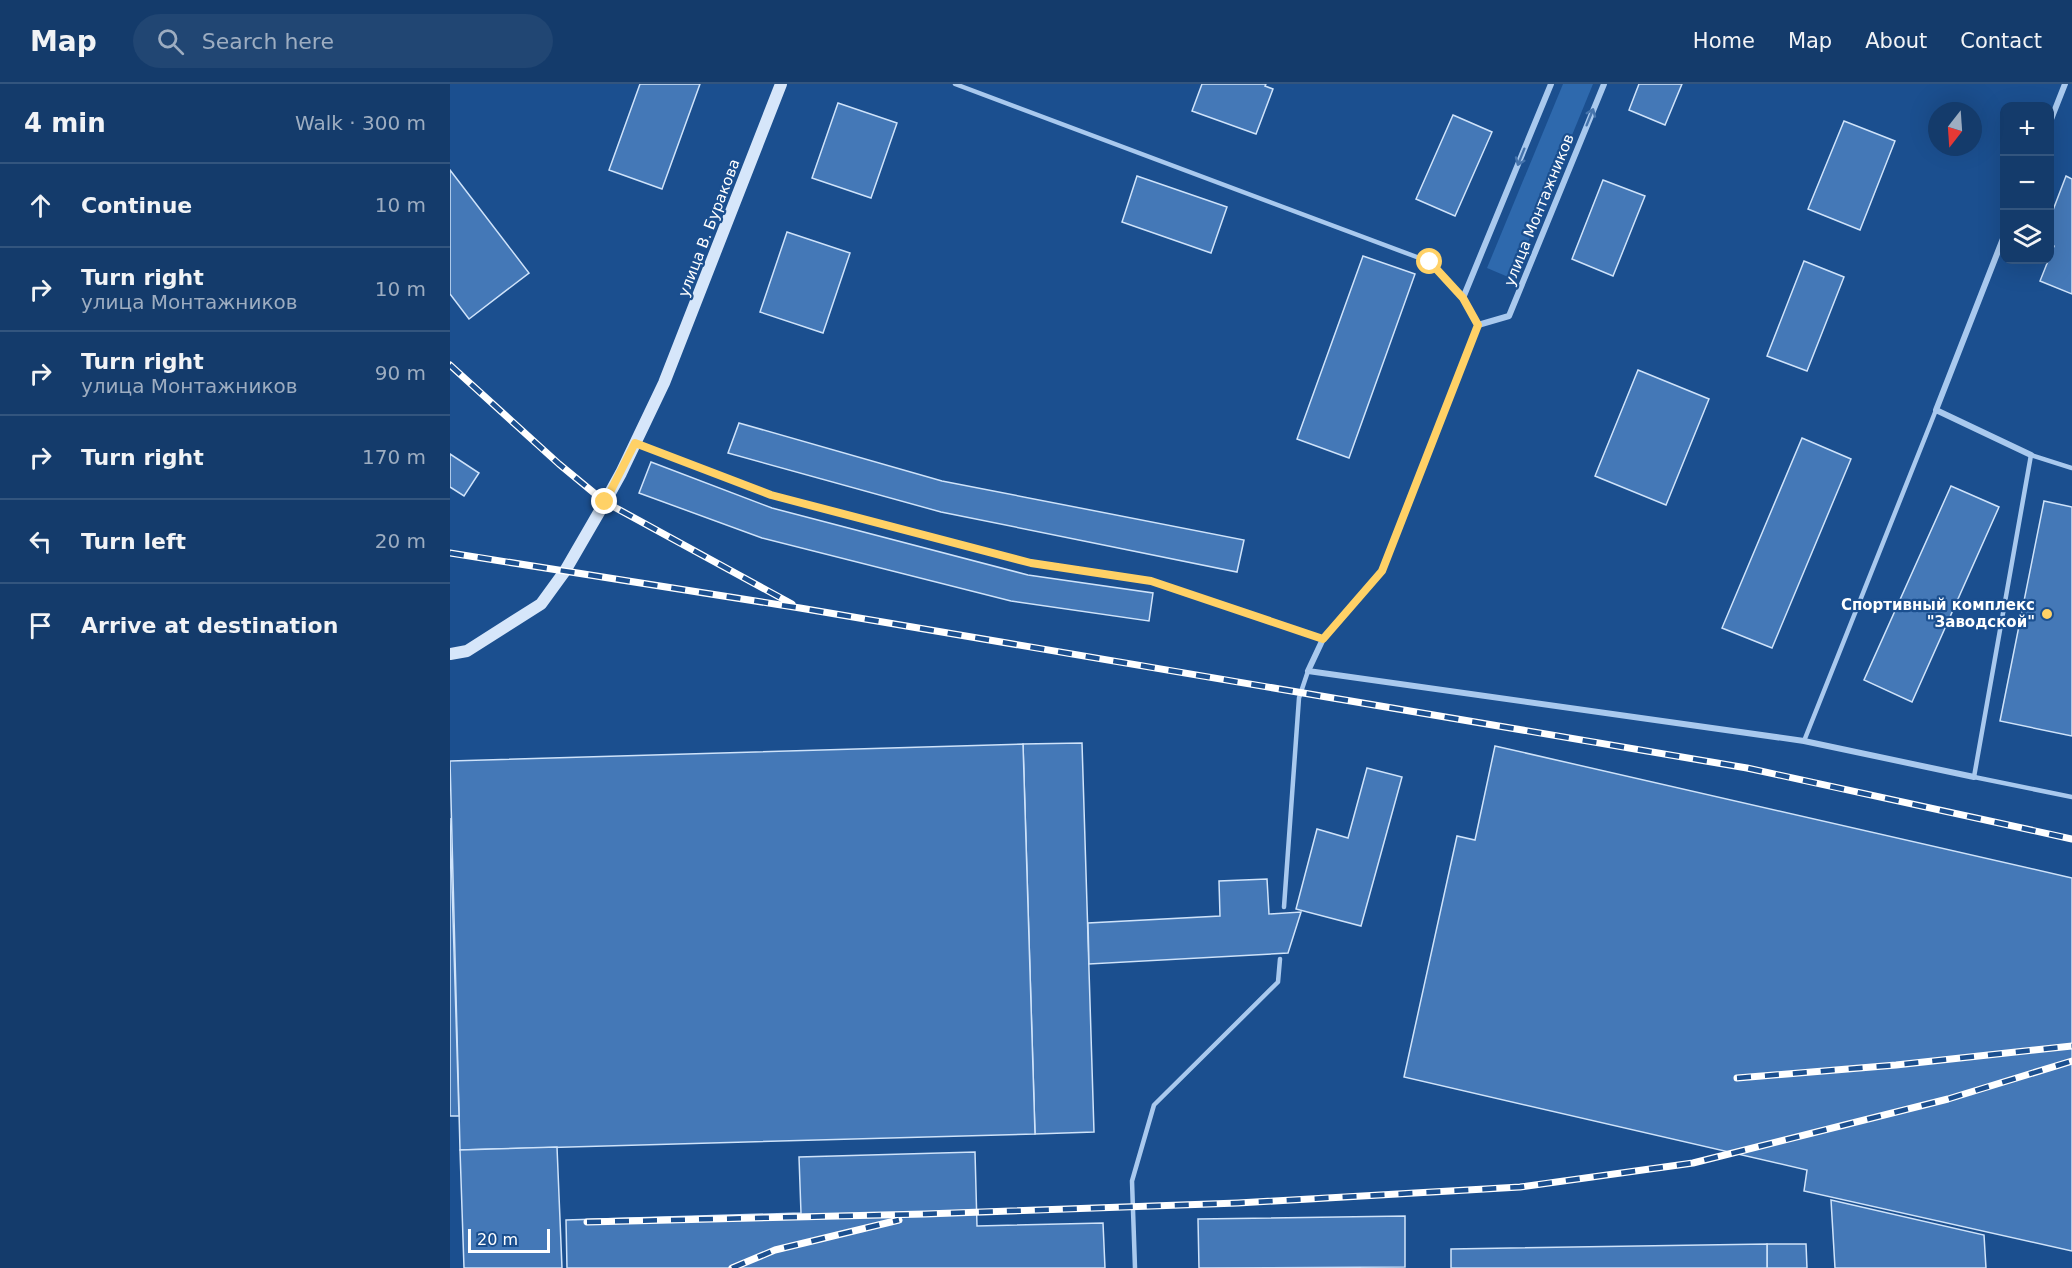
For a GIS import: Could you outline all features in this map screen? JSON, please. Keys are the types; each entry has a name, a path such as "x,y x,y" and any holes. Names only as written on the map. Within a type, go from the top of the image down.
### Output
{"street":[{"name":"улица В. Буракова","path":"450,654 467,651 541,604 565,571 621,473 664,383 781,84"},
{"path":"1551,84 1463,298 1478,325 1382,571 1323,639 1308,671 1804,741 1974,777"},
{"name":"улица Монтажников","path":"1478,325 1509,316 1604,84"},
{"path":"2054,110 2065,84"},
{"path":"2000,246 1936,410 2031,455"}],"lane":[{"path":"955,84 1430,262 1463,298"},
{"path":"1804,741 1936,410"},
{"path":"635,443 771,495 1031,563 1151,581 1323,639"},
{"path":"2072,468 2031,455 1974,777 2072,796"},
{"path":"1284,907 1299,698 1308,671"},
{"path":"1135,1268 1132,1181 1154,1105 1278,982 1280,959"}],"shaded area":[{"path":"1563,84 1593,84 1513,279 1487,268"}],"building":[{"path":"640,84 700,84 662,189 609,170"},
{"path":"1202,84 1266,84 1265,86 1273,89 1256,134 1192,111"},
{"path":"1639,84 1682,84 1665,125 1629,110"},
{"path":"838,103 897,123 871,198 812,178"},
{"path":"1453,115 1492,132 1455,216 1416,199"},
{"path":"1844,121 1895,141 1860,230 1808,209"},
{"path":"450,170 529,273 469,319 450,294"},
{"path":"1137,176 1227,207 1211,253 1122,222"},
{"path":"2066,176 2072,179 2072,294 2040,281 2047,264 2054,264 2054,208"},
{"path":"1603,180 1645,196 1613,276 1572,259"},
{"path":"787,232 850,253 823,333 760,312"},
{"path":"1363,256 1415,274 1349,458 1297,439"},
{"path":"1804,261 1844,277 1807,371 1767,356"},
{"path":"1638,370 1709,399 1666,505 1595,476"},
{"path":"739,423 942,481 1244,540 1237,572 941,512 728,453"},
{"path":"1802,438 1851,459 1772,648 1722,628"},
{"path":"450,454 479,473 464,496 450,487"},
{"path":"651,462 772,508 1028,575 1153,593 1149,621 1011,601 762,538 639,493"},
{"path":"1951,486 1999,507 1912,702 1864,680"},
{"name":"Спортивный комплекс \"Заводской\"","path":"2044,501 2072,507 2072,736 2000,721"},
{"path":"1082,743 1094,1132 1035,1134 1023,744"},
{"path":"1023,744 1035,1134 460,1150 450,761"},
{"path":"1495,746 2072,878 2072,1251 1804,1191 1807,1170 1404,1077 1457,836 1475,840"},
{"path":"1367,768 1402,777 1361,926 1296,909 1317,829 1348,838"},
{"path":"450,818 459,1116 450,1116"},
{"path":"1267,879 1269,914 1301,912 1288,953 1089,964 1088,923 1220,916 1219,881"},
{"path":"557,1147 562,1268 464,1268 460,1150"},
{"path":"975,1152 977,1226 1103,1223 1105,1268 567,1268 566,1220 801,1213 799,1157"},
{"path":"1831,1200 1984,1235 1986,1268 1835,1268"},
{"path":"1405,1216 1405,1267 1199,1268 1198,1219"},
{"path":"1767,1244 1806,1244 1807,1268 1767,1268"},
{"path":"1767,1244 1767,1268 1451,1268 1451,1249"}],"railway":[{"path":"450,365 559,464 605,502 792,604"},
{"path":"450,553 800,608 1747,768 2072,839"},
{"path":"1737,1078 1896,1065 2072,1046"},
{"path":"587,1222 925,1214 1238,1203 1520,1187 1693,1163 1948,1099 2072,1061"},
{"path":"732,1268 775,1250 899,1220"}],"place":[{"name":"Спортивный комплекс \"Заводской\"","path":"2047,614"}],"route":[{"path":"605,502 635,443 771,495 1031,563 1151,581 1323,639 1382,571 1478,325 1463,298 1430,262"}]}
